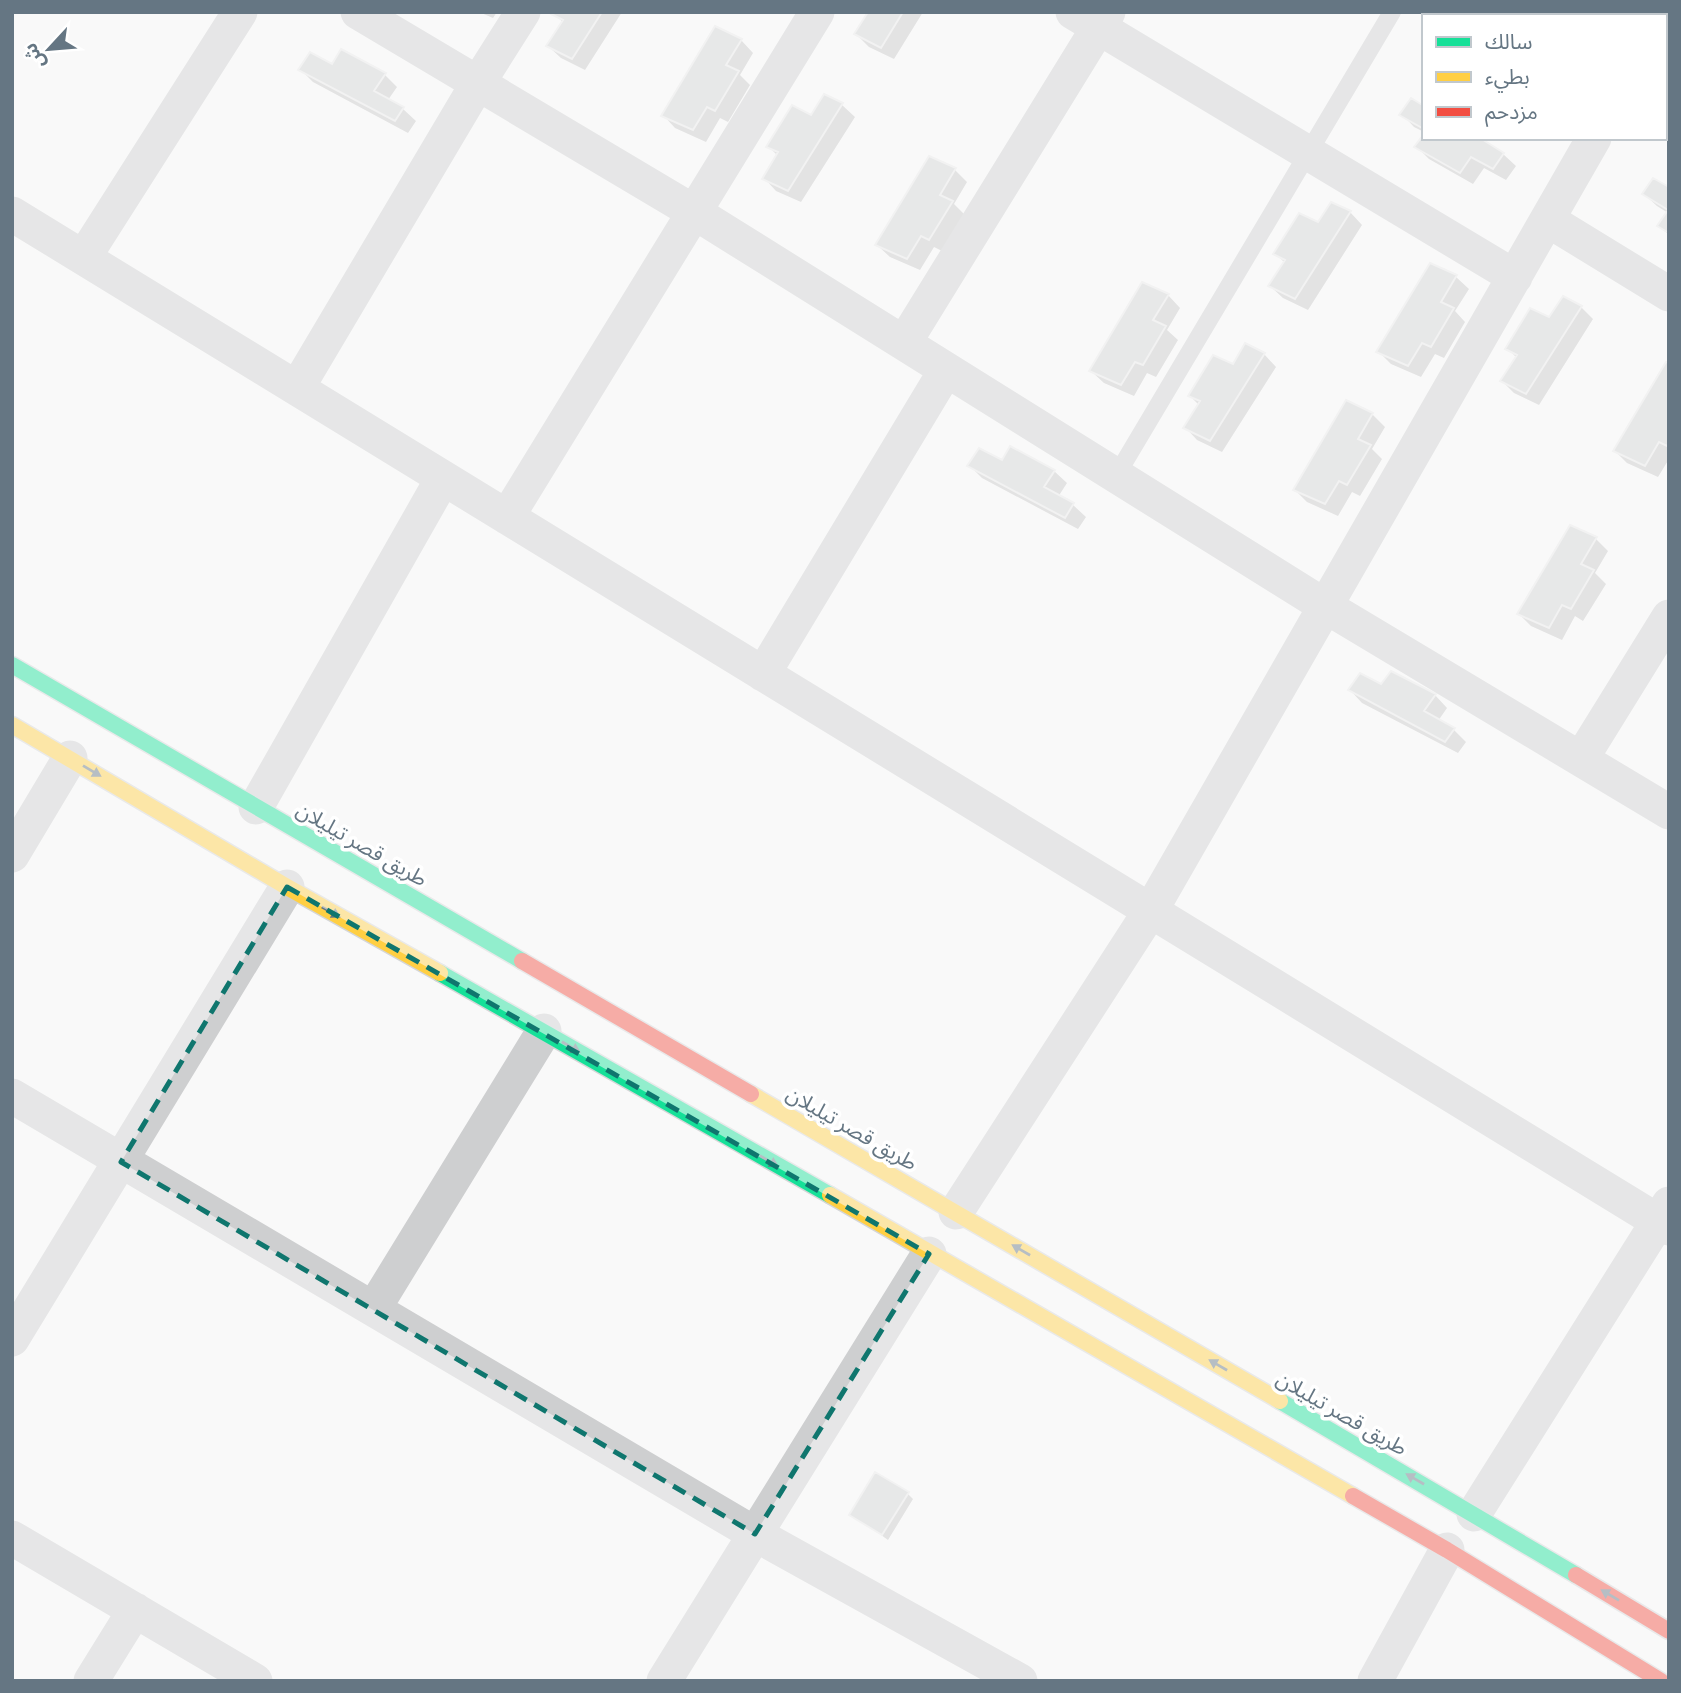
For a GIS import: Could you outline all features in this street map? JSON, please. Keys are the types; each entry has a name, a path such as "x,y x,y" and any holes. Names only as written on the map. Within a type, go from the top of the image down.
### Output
{"main road":[{"name":"طريق قصر تيليلان","path":"12,666 956,1212 1669,1631"},
{"path":"12,724 287,887 544,1031 1447,1550 1661,1681"}],"street":[{"path":"84,257 240,12"},
{"path":"358,12 694,212 1325,606 1669,812"},
{"path":"297,388 523,12"},
{"path":"507,517 817,12"},
{"path":"904,344 1094,17 1309,153 1515,277"},
{"path":"956,1212 1150,911 1593,140"},
{"path":"12,214 1150,911 1665,1218 1474,1514"},
{"path":"1548,220 1669,294"},
{"path":"763,674 946,370"},
{"path":"256,807 443,478"},
{"path":"1581,760 1669,617"},
{"path":"12,855 70,758"},
{"path":"12,1339 287,887"},
{"path":"374,1308 544,1031"},
{"path":"12,1097 755,1534 1020,1681"},
{"path":"664,1681 929,1254"},
{"path":"12,1538 255,1681"},
{"path":"1375,1681 1447,1550"},
{"path":"91,1681 135,1610"}],"lane":[{"path":"1116,475 1392,12"}],"highlighted area":[{"path":"287,887 929,1254 755,1534 121,1162"}],"building":[{"path":"602,12 572,59 546,46 563,20 551,14"},
{"path":"868,12 903,12 881,48 854,34"},
{"path":"1428,12 1463,12 1462,14 1427,14"},
{"path":"1603,12 1606,14 1577,14"},
{"path":"715,26 742,39 726,65 739,71 715,111 707,107 693,130 661,116"},
{"path":"341,49 386,73 374,91 404,107 395,121 298,70 310,52 332,64"},
{"path":"824,94 843,103 788,191 762,179 778,152 766,147 792,105 811,115"},
{"path":"1411,98 1422,105 1422,128 1399,115"},
{"path":"1422,137 1422,140 1483,140 1504,153 1493,169 1471,157 1460,173 1414,147"},
{"path":"929,156 956,168 940,195 953,201 929,240 921,236 907,259 875,245"},
{"path":"1653,178 1669,187 1669,233 1657,226 1668,210 1642,194"},
{"path":"1331,202 1351,211 1295,299 1268,286 1285,260 1273,254 1299,213 1318,222"},
{"path":"1430,263 1457,275 1441,302 1454,308 1431,347 1422,343 1408,366 1376,352"},
{"path":"1142,282 1169,294 1153,320 1166,326 1143,365 1135,362 1121,385 1089,371"},
{"path":"1563,296 1582,306 1526,394 1500,381 1517,355 1505,349 1530,308 1549,317"},
{"path":"1245,343 1265,353 1210,441 1183,428 1200,401 1188,396 1213,355 1233,364"},
{"path":"1666,362 1669,363 1669,443 1667,446 1659,442 1645,466 1613,451"},
{"path":"1346,400 1373,413 1358,439 1371,445 1347,485 1339,481 1325,504 1293,490"},
{"path":"1010,446 1055,470 1044,487 1074,503 1065,518 967,466 979,448 1002,460"},
{"path":"1570,525 1597,537 1581,564 1594,570 1571,609 1562,605 1549,628 1517,614"},
{"path":"1391,671 1436,694 1424,711 1455,728 1445,742 1348,690 1360,673 1381,684"},
{"path":"875,1472 909,1492 882,1535 849,1515"}],"traffic: fast":[{"path":"12,665 522,961"},
{"path":"440,973 830,1195"},
{"path":"1280,1401 1576,1575"}],"traffic: slow":[{"path":"12,725 287,887 440,973"},
{"path":"751,1094 1280,1401"},
{"path":"830,1195 1353,1496"}],"traffic: jam":[{"path":"522,961 751,1094"},
{"path":"1353,1496 1447,1550 1661,1681"},
{"path":"1576,1575 1669,1631"}]}
